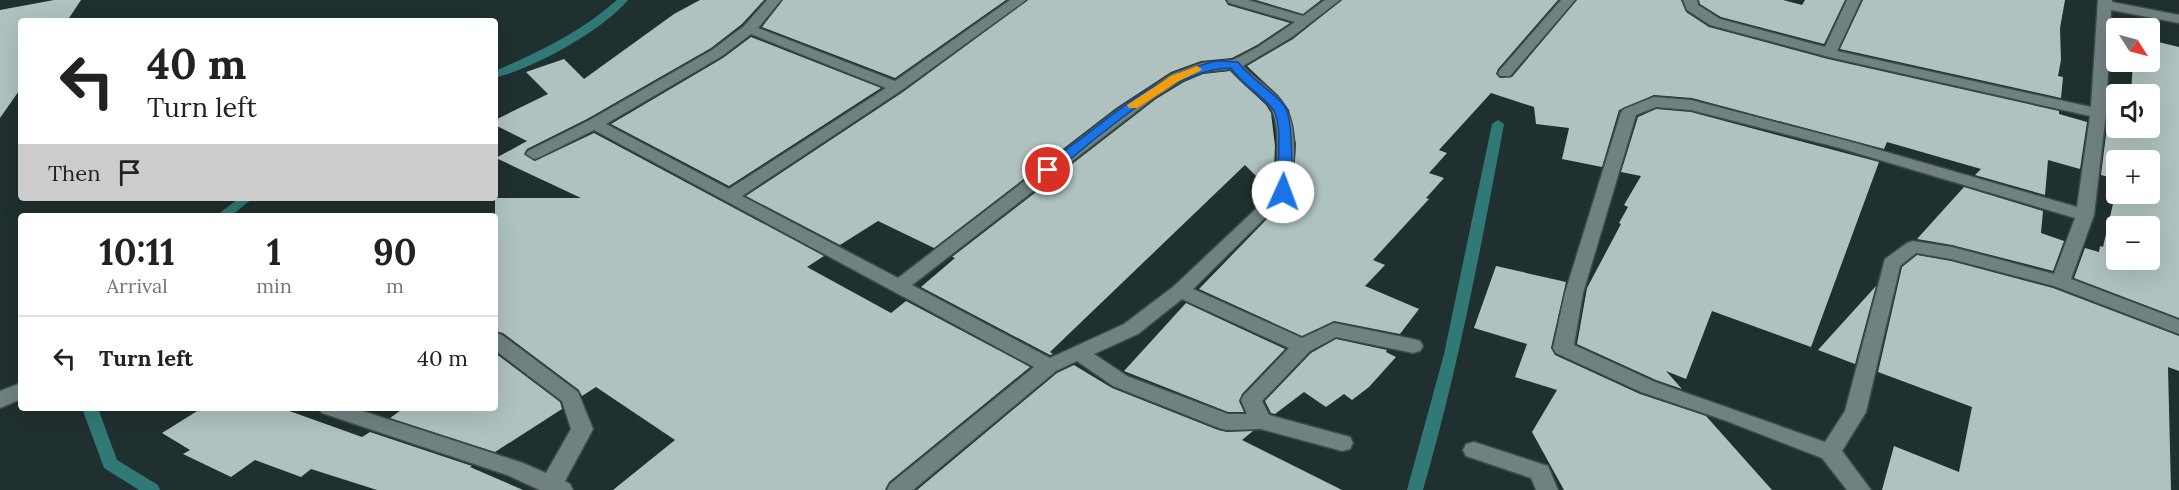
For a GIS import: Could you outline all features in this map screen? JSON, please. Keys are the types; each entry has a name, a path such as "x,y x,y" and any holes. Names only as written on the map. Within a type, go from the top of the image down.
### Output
{"street":[{"path":"534,154 594,124 717,53 749,29 774,0"},
{"path":"730,196 897,87 1019,0"},
{"path":"1234,0 1305,21"},
{"path":"900,285 1122,113 1156,90 1198,69 1216,64 1234,64 1266,49 1334,0"},
{"path":"1690,0 1692,7 1715,22 1829,52 2098,113"},
{"path":"1829,52 1854,0"},
{"path":"1505,73 1563,1"},
{"path":"2061,282 2085,215 2098,113 2105,3 2179,19"},
{"path":"749,29 897,87"},
{"path":"898,490 1049,366 1131,329 1180,291 1283,192 1285,137 1280,108 1241,75 1234,64"},
{"path":"1860,490 1830,452 1648,387 1563,348 1574,293 1629,112 1654,102 1691,105 1842,144 2085,215"},
{"path":"594,124 1049,366"},
{"path":"1830,452 1855,412 1891,262 1913,247 1952,253 2061,282 2179,327"},
{"path":"1180,291 1303,346"},
{"path":"1261,421 1251,400 1303,346 1334,330 1413,346"},
{"path":"337,411 515,469 557,487 582,429 571,397 498,342"},
{"path":"1079,352 1119,381 1227,422 1261,421 1342,443"},
{"path":"0,400 18,391"},
{"path":"1474,450 1539,472 1547,490"}],"building":[{"path":"54,0 81,0 69,18 18,18 18,92 0,118 0,10"},
{"path":"700,0 764,0 742,24 711,48 587,119 527,149 524,154 535,161 594,133 824,256 807,267 891,313 906,301 1030,367 889,482 885,490 613,490 675,440 596,387 582,396 579,390 503,333 498,332 498,213 495,213 495,201 498,201 498,198 581,198 498,159 527,141 498,126 498,119 548,94 526,72 564,59 584,79 674,14"},
{"path":"783,0 1006,0 895,78 762,27"},
{"path":"1028,0 1225,0 1228,5 1290,23 1232,58 1201,61 1171,72 1116,108 934,248 878,221 840,245 746,196 903,92"},
{"path":"1256,0 1321,0 1303,14"},
{"path":"1342,0 1558,0 1498,69 1496,74 1500,78 1512,77 1577,0 1681,0 1686,12 1709,27 1828,59 2059,111 2059,114 2087,122 2080,169 2048,160 2045,195 1975,175 1981,169 1887,142 1884,149 1692,98 1654,95 1619,110 1602,167 1562,159 1569,128 1536,124 1534,107 1491,93 1439,150 1447,153 1429,173 1444,178 1426,198 1429,199 1373,260 1385,265 1365,286 1419,309 1400,334 1334,321 1302,336 1199,289 1293,192 1296,144 1289,110 1278,95 1247,66 1293,39"},
{"path":"1699,0 1783,0 1802,5 1805,0 1845,0 1824,44 1721,17 1700,4"},
{"path":"1863,0 2065,0 2060,28 2061,60 2058,76 2063,77 2061,98 1840,49"},
{"path":"751,37 881,88 729,186 611,124 723,58"},
{"path":"2160,42 2179,47 2179,318 2074,278 2085,248 2099,252 2100,246 2103,247 2106,234 2106,270 2160,270 2160,216 2110,216 2113,204 2160,204 2160,150 2106,150 2106,176 2101,175 2106,135 2106,138 2160,138 2160,84 2132,84 2132,72 2160,72"},
{"path":"1230,71 1266,105 1271,113 1275,146 1273,190 1271,191 1245,165 1050,352 1053,354 1050,355 921,287 955,258 952,257 1156,99 1184,82 1203,74"},
{"path":"1656,109 1691,112 1879,162 1811,347 1712,311 1686,379 1666,371 1682,389 1656,380 1577,344 1587,288 1621,224 1619,223 1628,207 1624,205 1641,176 1621,172 1638,117"},
{"path":"1964,187 2043,211 2041,233 2064,241 2053,271 1952,245 1917,239"},
{"path":"1917,255 1951,261 2053,288 2179,336 2179,371 2168,367 2171,490 1882,490 1894,446 1959,472 1972,407 1878,372 1902,267"},
{"path":"1496,266 1566,282 1551,348 1555,355 1640,394 1706,416 1772,490 1564,490 1532,432 1557,390 1515,377 1527,344 1474,328"},
{"path":"1876,286 1855,364 1818,350"},
{"path":"1186,303 1285,349 1242,394 1239,401 1244,412 1228,412 1124,371"},
{"path":"1336,339 1387,350 1386,352 1396,357 1369,387 1352,400 1344,394 1326,407 1304,392 1275,414 1271,413 1265,401 1311,353"},
{"path":"498,355 560,402 562,409 495,452 390,418 400,411 498,411"},
{"path":"1074,365 1112,388 1218,430 1253,431 1242,440 1342,490 917,490 1057,373"},
{"path":"197,411 289,411 362,437 370,432 472,466 470,467 523,490 377,490 311,469 301,477 255,460 231,477 183,454 190,450 162,433"}],"waterway":[{"path":"498,74 579,34 595,24 623,0"},
{"path":"1415,490 1451,354 1498,124"},
{"path":"227,213 243,201"},
{"path":"91,411 110,464 152,490"}],"slow traffic":[{"path":"1133,105 1175,78 1197,69"}],"route":[{"path":"1048,170 1122,113 1175,78 1216,64 1234,64 1241,75 1280,108 1285,137 1283,192"}]}
